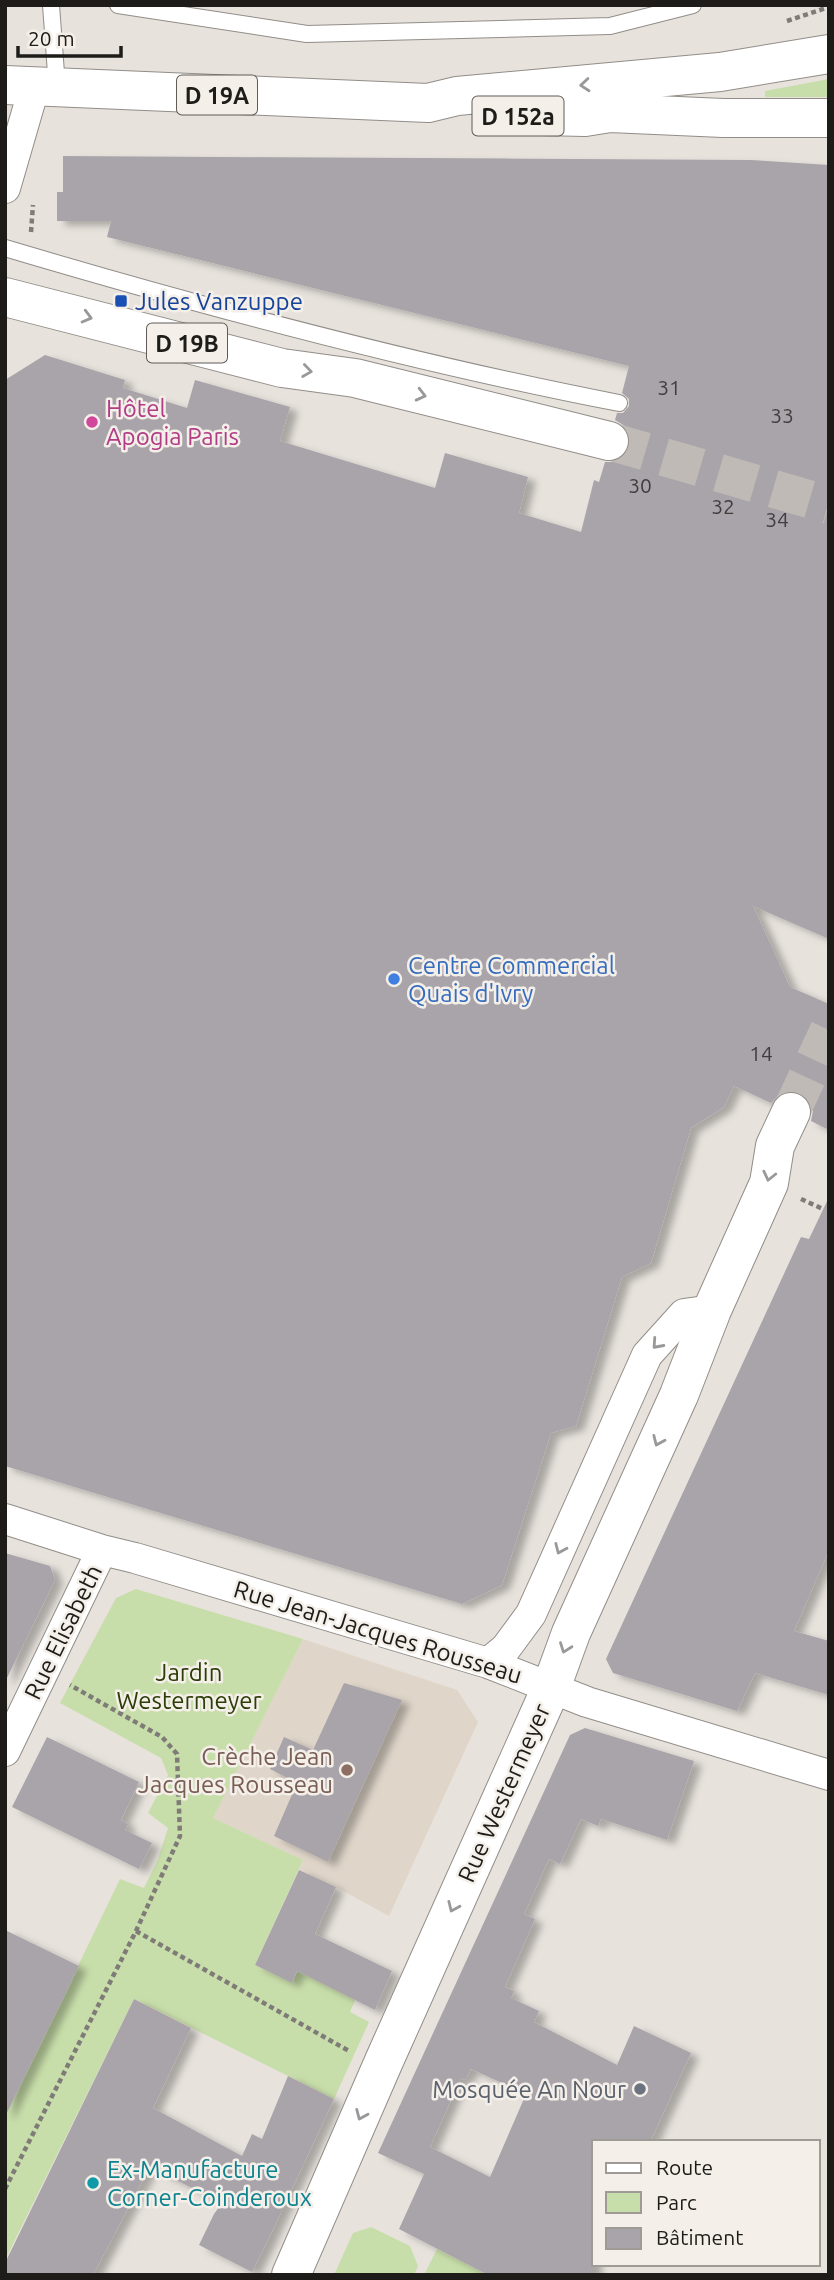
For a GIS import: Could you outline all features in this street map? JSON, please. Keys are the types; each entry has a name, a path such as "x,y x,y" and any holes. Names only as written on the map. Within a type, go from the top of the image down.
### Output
{"main road":[{"name":"D 19A","path":"32,88 428,103 457,96 653,80 737,70 829,54"},
{"path":"610,113 653,80 688,116"},
{"name":"D 152a","path":"428,103 455,113 478,115 585,117 610,113 829,118"},
{"name":"D 19B","path":"5,297 282,368 355,378 609,441"},
{"name":"Rue Westermeyer","path":"291,2275 551,1688 571,1633 679,1395 712,1310 769,1183 775,1146 791,1112"}],"street":[{"path":"5,188 32,88"},
{"path":"488,1663 506,1648 531,1614 647,1355 684,1314 712,1310"},
{"name":"Rue Jean-Jacques Rousseau","path":"5,1519 488,1663 587,1702 829,1775"},
{"name":"Rue Elisabeth","path":"5,1751 102,1550"}],"lane":[{"path":"32,88 51,5"},
{"path":"118,5 307,34 610,26 693,5"},
{"name":"D 19B","path":"5,248 293,329 552,390 619,403"}],"path":[{"path":"5,2189 136,1931 180,1836 177,1754 162,1737 44,1671"},
{"path":"136,1931 358,2056 384,2060"}],"shaded area":[{"name":"Crèche Jean Jacques Rousseau","path":"303,1639 457,1690 478,1722 389,1916 299,1870 303,1860 213,1818"}],"green space":[{"path":"829,79 829,97 765,97 765,91"},
{"name":"Jardin Westermeyer","path":"136,1589 303,1639 213,1818 303,1860 255,1965 292,1982 301,1964 355,2000 350,2012 369,2022 334,2099 134,1999 5,2260 5,2117 120,1879 144,1888 158,1859 168,1828 148,1813 168,1775 161,1758 60,1703 116,1598"},
{"path":"371,2227 410,2246 418,2266 414,2275 334,2275 353,2233"},
{"path":"437,2249 488,2275 424,2275"}],"building":[{"name":"Centre Commercial Quais d'Ivry","path":"63,156 751,160 829,165 829,939 753,906 790,987 829,1004 829,1130 811,1121 813,1111 809,1100 800,1092 790,1090 779,1094 771,1103 734,1086 724,1107 691,1128 651,1263 622,1277 576,1426 551,1433 502,1585 462,1604 5,1466 5,380 45,355 125,380 123,388 187,408 195,380 290,407 280,441 435,488 445,453 528,477 519,513 581,532 594,480 599,482 605,462 614,462 624,457 630,447 630,434 625,426 615,420 617,413 623,413 629,406 629,399 622,393 629,366 107,237 111,221 57,221 57,192 63,192"},
{"path":"829,1197 829,1550 794,1631 829,1641 829,1695 755,1673 737,1711 613,1673 606,1659 801,1237 809,1239"},
{"path":"5,1553 50,1566 55,1580 5,1682"},
{"path":"344,1683 402,1700 328,1862 274,1836 297,1783 270,1769 284,1737 313,1750"},
{"path":"585,1728 694,1761 667,1840 601,1819 598,1826 581,1819 560,1864 549,1859 524,1914 535,1919 505,1987 514,1991 511,1998 539,2011 534,2022 617,2065 634,2026 691,2053 651,2140 592,2140 594,2275 488,2275 399,2229 424,2174 378,2153 570,1735","holes":["471,2069 526,2094 490,2177 430,2147 461,2078 465,2080"]},
{"path":"47,1737 139,1782 121,1820 128,1824 125,1830 152,1843 139,1869 12,1807"},
{"path":"299,1870 336,1887 315,1934 392,1971 375,2010 297,1971 292,1983 255,1965"},
{"path":"5,1930 79,1966 5,2117"},
{"path":"134,1999 191,2028 153,2108 242,2156 252,2134 262,2139 288,2076 334,2099 252,2272 199,2245 222,2203 150,2167 93,2275 5,2275 5,2263"}],"tunnel":[{"path":"609,441 829,505"},
{"path":"791,1112 829,1030"}],"place":[{"name":"Jules Vanzuppe","path":"121,301"},
{"name":"Hôtel Apogia Paris","path":"92,422"},
{"name":"Centre Commercial Quais d'Ivry","path":"394,979"},
{"name":"Crèche Jean Jacques Rousseau","path":"347,1770"},
{"name":"Mosquée An Nour","path":"640,2089"},
{"name":"Ex-Manufacture Corner-Coinderoux","path":"93,2183"}]}
